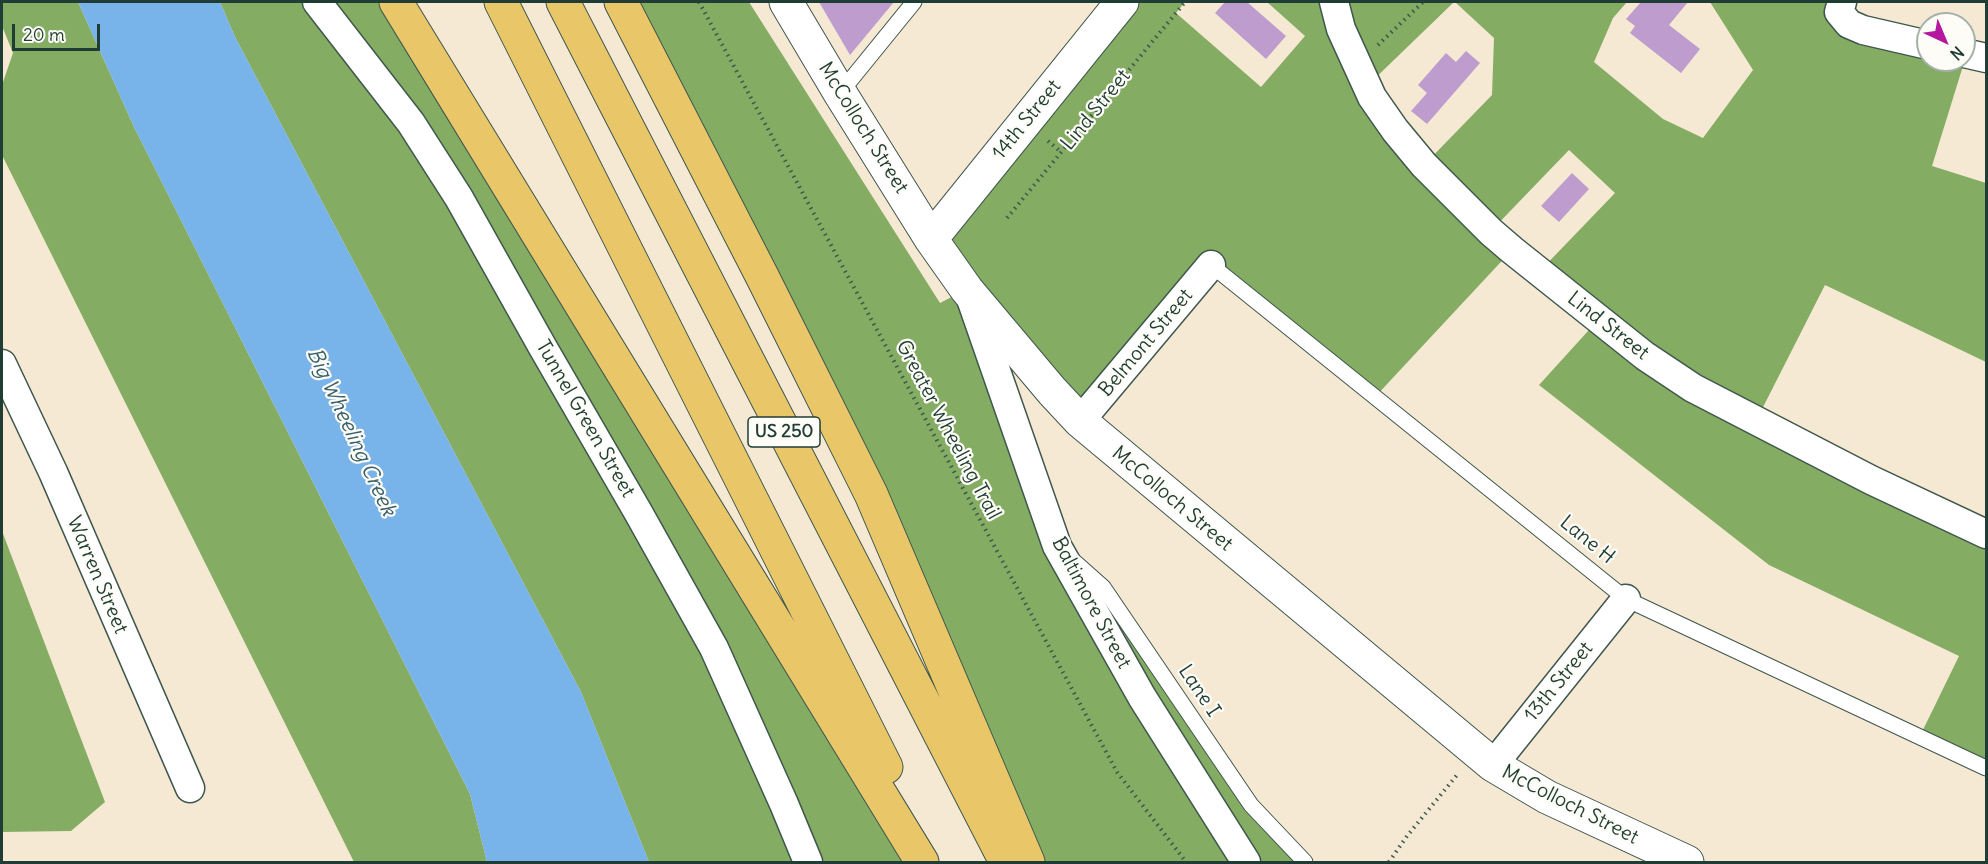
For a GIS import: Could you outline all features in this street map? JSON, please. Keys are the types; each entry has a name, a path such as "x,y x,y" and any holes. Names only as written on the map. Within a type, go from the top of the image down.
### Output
{"highway":[{"path":"396,2 922,862"},
{"name":"US 250","path":"501,2 933,862"},
{"name":"US 250","path":"562,2 1006,862"},
{"path":"621,2 871,494 1028,862"}],"street":[{"name":"Tunnel Green Street","path":"316,2 411,123 459,198 714,648 784,804 807,862"},
{"name":"McColloch Street","path":"786,2 931,238 967,290 1080,422 1484,758 1547,797 1687,862"},
{"name":"14th Street","path":"931,238 1122,2"},
{"name":"Lind Street","path":"1334,2 1341,29 1372,97 1395,130 1424,165 1512,250 1636,349 1693,388 1871,480 1986,534"},
{"path":"1842,2 1839,12 1849,24 1863,30 1916,42"},
{"name":"Belmont Street","path":"1080,422 1211,265"},
{"name":"Baltimore Street","path":"967,290 1057,546 1142,697 1246,862"},
{"name":"Warren Street","path":"2,364 53,472 190,788"},
{"name":"13th Street","path":"1484,758 1626,599"}],"lane":[{"path":"840,93 914,2"},
{"name":"Lane H","path":"1211,265 1626,599 1986,768"},
{"name":"Lane I","path":"1057,546 1103,587 1251,805 1305,862"}],"path":[{"name":"Greater Wheeling Trail","path":"699,2 1117,772 1186,862"},
{"name":"Lind Street","path":"1006,218 1185,2"},
{"path":"1372,51 1423,2"},
{"path":"1389,862 1407,836 1484,758"}],"green space":[{"path":"2,2 78,2 134,127 470,794 487,862 354,862 2,155 2,85 13,53 2,26"},
{"path":"220,2 396,2 922,862 649,862 581,692 235,37"},
{"path":"621,2 749,2 940,303 967,289 931,239 1122,2 1185,2 1176,13 1261,87 1305,36 1267,2 1454,2 1367,86 1424,165 1492,95 1494,38 1455,2 1627,2 1613,18 1594,62 1663,119 1703,138 1753,70 1710,2 1842,2 1839,12 1916,41 1916,72 1961,72 1932,166 1986,183 1986,362 1825,285 1756,421 1986,534 1986,768 1920,736 1959,656 1769,565 1539,385 1598,320 1539,272 1615,193 1569,150 1491,231 1512,250 1375,397 1211,265 1080,421 1024,360 1001,384 1057,546 1103,587 1251,805 1305,862 1028,862"},
{"path":"2,531 105,802 71,831 2,832"}],"water":[{"name":"Big Wheeling Creek","path":"78,2 220,2 235,37 581,692 649,862 487,862 470,794 134,127"}],"building":[{"path":"819,2 894,2 850,55"},
{"path":"1225,2 1247,2 1286,36 1266,59 1215,13"},
{"path":"1641,2 1688,2 1669,25 1700,49 1681,73 1630,33 1635,26 1626,19"},
{"path":"1466,51 1480,63 1427,124 1411,111 1427,93 1418,85 1446,53 1456,62"},
{"path":"1572,173 1589,189 1559,222 1541,206"}]}
